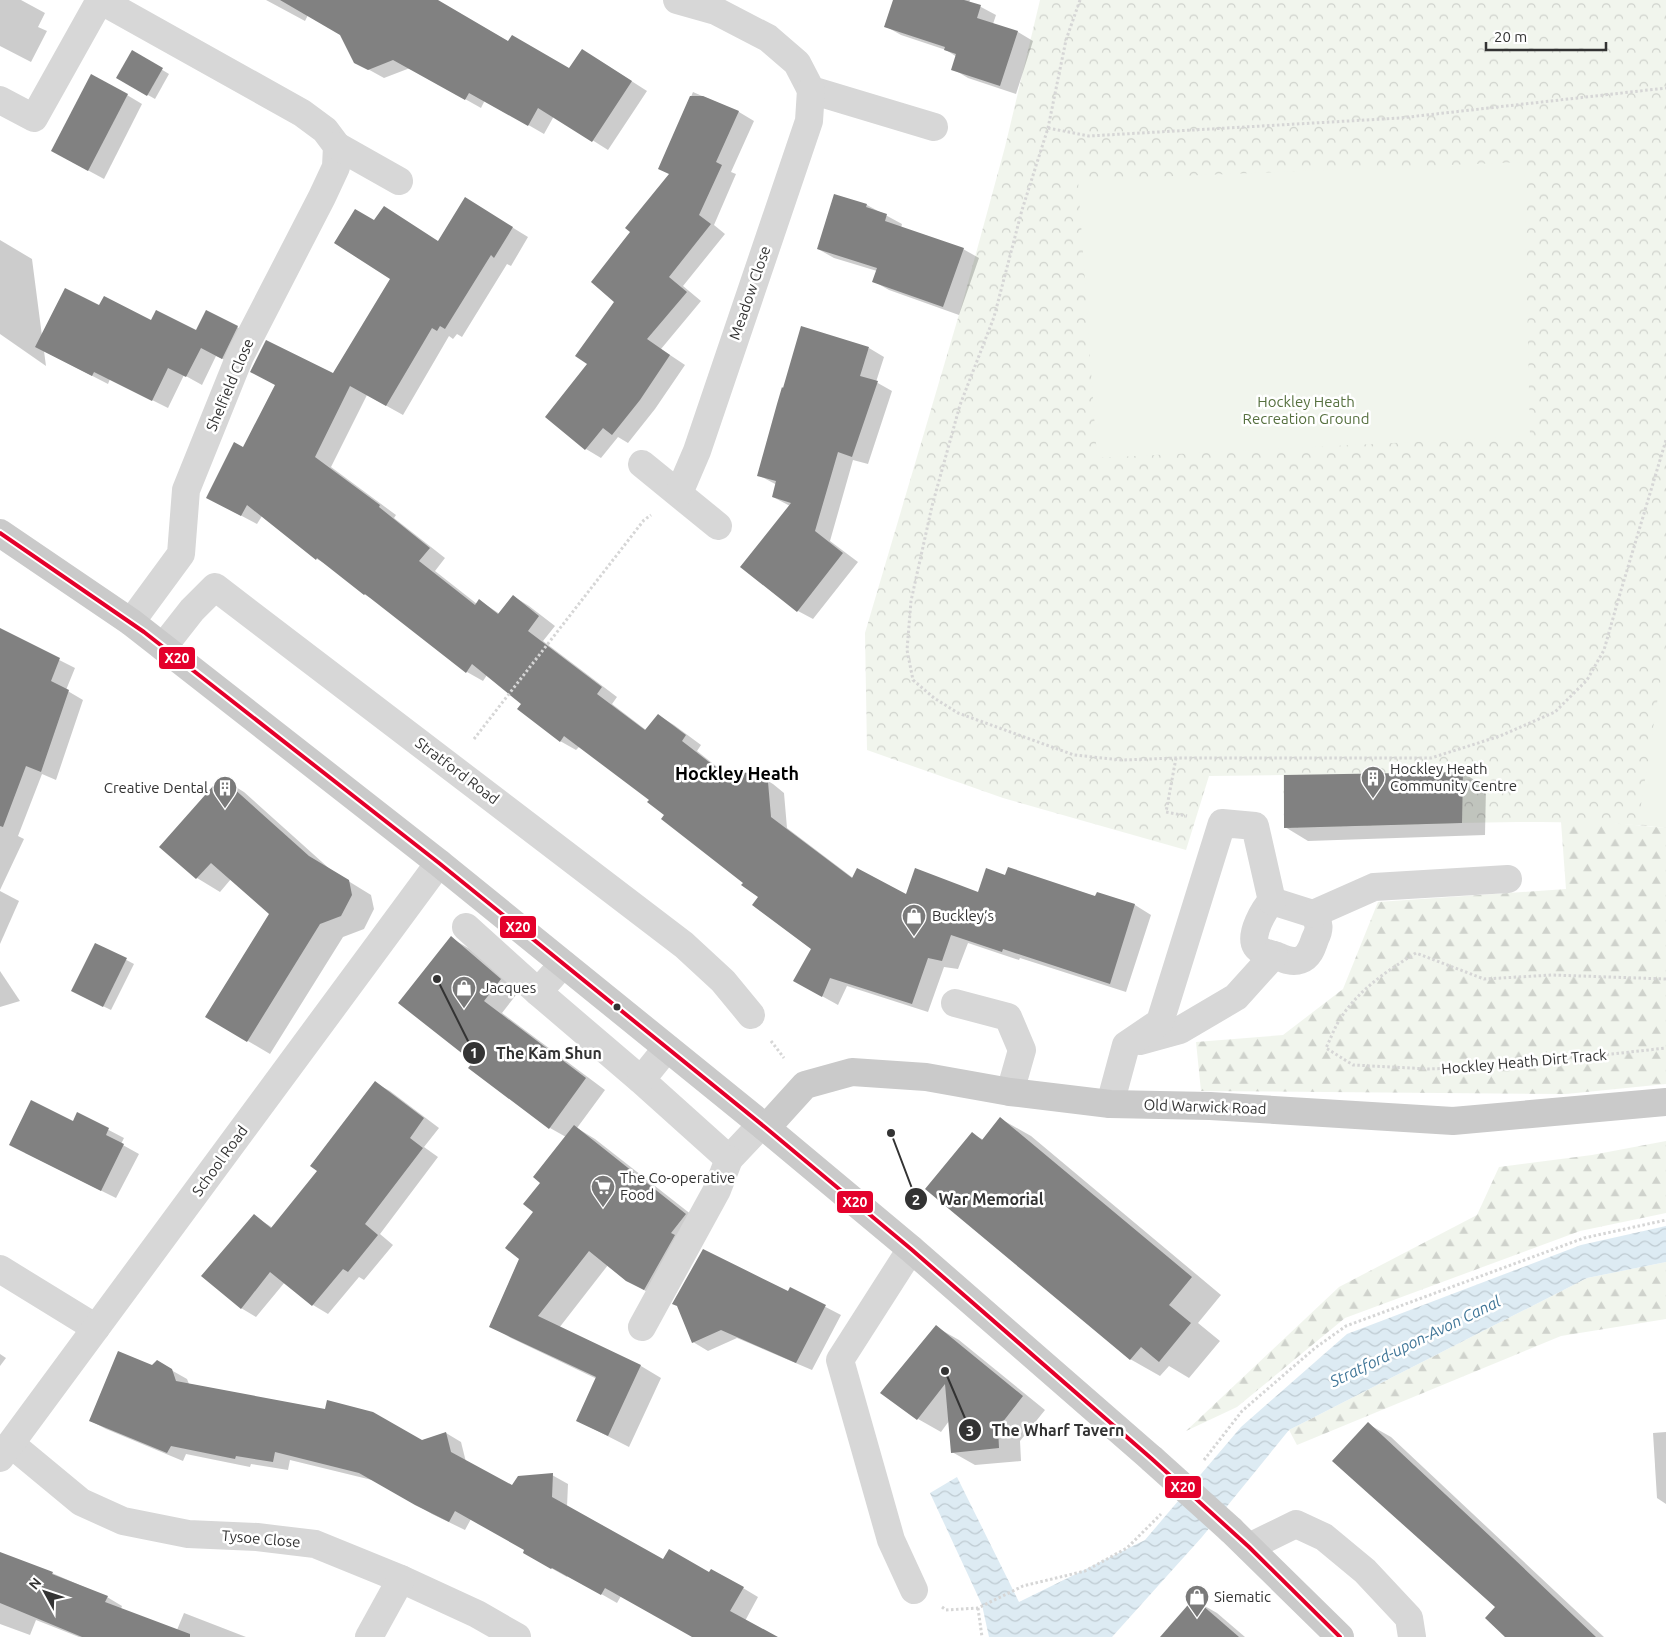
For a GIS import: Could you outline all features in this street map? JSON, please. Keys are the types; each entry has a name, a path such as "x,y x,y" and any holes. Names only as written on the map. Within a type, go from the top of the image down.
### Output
{"main road":[{"path":"0,533 131,622 439,863 764,1126 911,1250 1240,1538 1340,1637"},
{"name":"Old Warwick Road","path":"805,1085 852,1072 926,1077 1010,1092 1110,1104 1210,1106 1452,1121 1666,1102"},
{"path":"764,1126 805,1085"}],"street":[{"path":"0,100 34,118 100,0 302,113 325,130 338,146 399,181"},
{"path":"677,0 716,11 768,38 797,63 811,90 934,127"},
{"name":"Meadow Close","path":"679,493 697,452 809,121 811,90"},
{"name":"Shelfield Close","path":"131,622 180,554 186,490 240,356 336,167 338,146"},
{"path":"642,464 718,526"},
{"name":"Stratford Road","path":"163,647 192,610 215,587 684,945 723,981 751,1015"},
{"path":"1110,1104 1126,1045 1160,1022 1222,823 1255,826 1272,901"},
{"name":"School Road","path":"5,1451 439,863"},
{"path":"1313,914 1374,887 1508,879"},
{"path":"1272,901 1313,914 1318,920 1320,929 1309,954 1300,960 1292,961 1274,956 1260,950 1255,944 1254,936 1264,909 1272,901"},
{"path":"466,927 729,1159"},
{"path":"1126,1045 1180,1030 1236,997 1274,956"},
{"path":"538,992 563,964"},
{"path":"955,1003 1008,1017 1022,1050 1010,1092"},
{"path":"641,1080 667,1048"},
{"path":"642,1327 718,1190 729,1159 764,1126"},
{"path":"911,1250 840,1360 890,1540 914,1590"},
{"path":"0,1269 96,1328"},
{"name":"Tysoe Close","path":"5,1451 81,1502 123,1521 188,1534 257,1537 315,1544 401,1579 477,1614 517,1637"},
{"path":"1240,1538 1296,1524 1324,1537 1365,1571 1409,1618 1412,1637"},
{"path":"369,1637 401,1579"}],"path":[{"path":"1080,0 1066,40 1048,128 1022,210 994,317 960,405 932,506 911,601 907,650 914,680 934,698 958,713 1074,756 1122,760 1176,758 1431,758 1500,736 1555,712 1587,680 1604,650 1666,440"},
{"path":"1048,128 1089,136 1390,118 1666,88"},
{"path":"452,767 644,520 679,493"},
{"path":"1176,758 1166,812 1194,817"},
{"name":"Hockley Heath Dirt Track","path":"1666,979 1552,975 1484,979 1416,953 1389,970 1363,992 1341,1017 1326,1048 1353,1065 1429,1069 1504,1066 1666,1048"},
{"path":"751,1015 805,1085"},
{"path":"1203,1462 1242,1411 1315,1348 1346,1326 1584,1238 1666,1220"},
{"path":"982,1637 978,1608 1023,1586 1085,1571 1127,1548 1166,1507"}],"green space":[{"name":"Hockley Heath Recreation Ground","path":"1040,0 1666,0 1666,828 1610,823 1517,822 1284,828 1283,775 1209,776 1186,850 1003,798 867,750 865,633 963,301 1005,147"},
{"path":"1524,162 1530,436 1097,458 1078,180"},
{"path":"1666,646 1666,828 1638,824"},
{"path":"1561,822 1604,822 1666,828 1666,1084 1566,1094 1201,1091 1196,1042 1283,1035 1343,989 1378,902 1566,889"},
{"path":"1666,1141 1666,1213 1580,1231 1345,1318 1237,1407 1186,1431 1339,1287 1477,1215 1499,1167 1592,1155"},
{"path":"1666,1262 1666,1319 1561,1336 1297,1445 1289,1430 1587,1278"}],"water":[{"name":"Stratford-upon-Avon Canal","path":"1666,1226 1666,1262 1587,1278 1289,1430 1202,1537 1112,1637 989,1637 982,1605 930,1493 957,1477 1019,1602 1145,1540 1241,1427 1347,1334 1581,1245"}],"building":[{"path":"280,0 438,0 508,41 512,35 569,68 582,49 632,81 592,142 538,108 528,126 469,93 465,100 393,60 368,70 354,63 340,35"},
{"path":"893,0 964,0 981,5 977,18 1018,31 1000,86 951,70 956,54 944,50 945,47 884,27"},
{"path":"132,50 163,68 147,96 116,78"},
{"path":"91,74 128,94 88,171 51,151"},
{"path":"690,96 703,96 739,111 716,162 722,165 699,215 711,224 669,277 687,292 647,339 670,355 640,400 612,435 603,428 585,450 545,417 587,364 575,356 614,302 591,282 630,232 625,228 669,174 658,169"},
{"path":"834,194 867,204 866,207 887,214 885,221 964,248 943,307 872,282 877,268 817,249"},
{"path":"465,197 513,227 494,258 491,255 445,329 440,326 437,331 432,328 386,406 350,386 315,457 380,505 379,507 430,548 419,561 475,605 479,599 498,614 513,595 539,616 528,631 602,687 597,694 645,730 658,714 686,735 682,741 722,772 757,773 768,782 771,817 852,878 857,868 906,894 915,868 978,892 986,868 1005,875 1008,867 1095,896 1097,892 1135,904 1110,984 1003,949 1002,952 951,935 942,961 928,958 912,1004 830,978 822,997 793,981 811,949 752,905 758,897 741,885 743,883 661,819 664,815 647,802 649,800 564,736 560,742 517,709 521,704 472,664 466,673 365,594 317,558 316,560 247,505 241,516 206,498 234,442 243,447 275,385 250,372 266,340 333,373 390,279 334,243 355,209 374,220 384,206 438,241"},
{"path":"65,288 99,305 104,296 151,320 156,310 196,330 206,310 238,326 222,359 201,348 186,377 168,368 152,401 94,372 92,376 35,347"},
{"path":"801,326 869,347 860,376 878,381 852,457 838,452 815,531 843,553 797,612 740,567 791,503 772,497 776,481 757,476"},
{"path":"0,628 60,658 51,681 69,690 41,772 26,766 3,827 0,826"},
{"name":"Hockley Heath Community Centre","path":"1463,772 1462,823 1284,828 1284,775"},
{"path":"221,777 309,856 349,880 352,895 341,916 320,924 247,1042 205,1017 269,914 211,863 196,879 159,847"},
{"path":"451,936 501,979 484,1001 586,1078 549,1129 468,1068 473,1062 398,1003"},
{"path":"95,943 127,958 103,1007 71,991"},
{"path":"375,1081 424,1118 410,1138 423,1148 365,1224 378,1235 348,1272 343,1269 312,1306 270,1272 241,1309 201,1276 254,1214 271,1228 317,1171 310,1166"},
{"path":"31,1100 73,1121 77,1112 109,1128 106,1135 124,1144 101,1191 9,1145"},
{"path":"1000,1117 1192,1277 1169,1305 1191,1323 1159,1362 1141,1347 1130,1360 925,1189 972,1132 982,1140"},
{"name":"The Co-operative Food","path":"574,1125 686,1214 671,1233 675,1235 644,1290 626,1281 589,1251 538,1316 641,1365 608,1436 576,1421 596,1377 489,1327 519,1259 505,1248 533,1212 523,1204 540,1183 533,1177"},
{"path":"703,1249 788,1291 790,1287 826,1305 796,1363 721,1330 692,1343 677,1306 672,1304"},
{"path":"936,1325 1023,1396 998,1428 999,1448 951,1453 945,1384 917,1420 880,1393"},
{"path":"118,1351 152,1365 157,1360 172,1369 176,1381 325,1409 327,1400 373,1412 422,1440 446,1432 451,1452 512,1485 518,1476 553,1473 552,1497 663,1559 669,1549 709,1572 711,1569 744,1587 730,1611 778,1637 692,1637 605,1588 601,1595 551,1569 523,1553 524,1550 455,1511 449,1522 359,1473 275,1452 273,1462 236,1456 235,1459 171,1446 167,1453 89,1421"},
{"path":"1368,1422 1596,1637 1505,1637 1485,1618 1495,1607 1332,1461"},
{"path":"0,1552 108,1596 105,1602 190,1634 190,1637 82,1637 0,1603"},
{"name":"Siematic","path":"1194,1598 1239,1637 1160,1637"}],"transit line":[{"name":"X20","path":"0,533 144,632 439,863 766,1128 911,1249 1152,1459 1249,1547 1340,1637"}],"place":[{"name":"Hockley Heath Community Centre","path":"1373,799"},
{"name":"Creative Dental","path":"225,809"},
{"name":"Buckley’s","path":"914,937"},
{"name":"The Kam Shun","path":"437,979"},
{"name":"Jacques","path":"464,1009"},
{"name":"War Memorial","path":"891,1133"},
{"name":"The Co-operative Food","path":"603,1208"},
{"name":"The Wharf Tavern","path":"945,1371"},
{"name":"Siematic","path":"1197,1618"}],"district":[{"name":"Hockley Heath","path":"737,774"}]}
